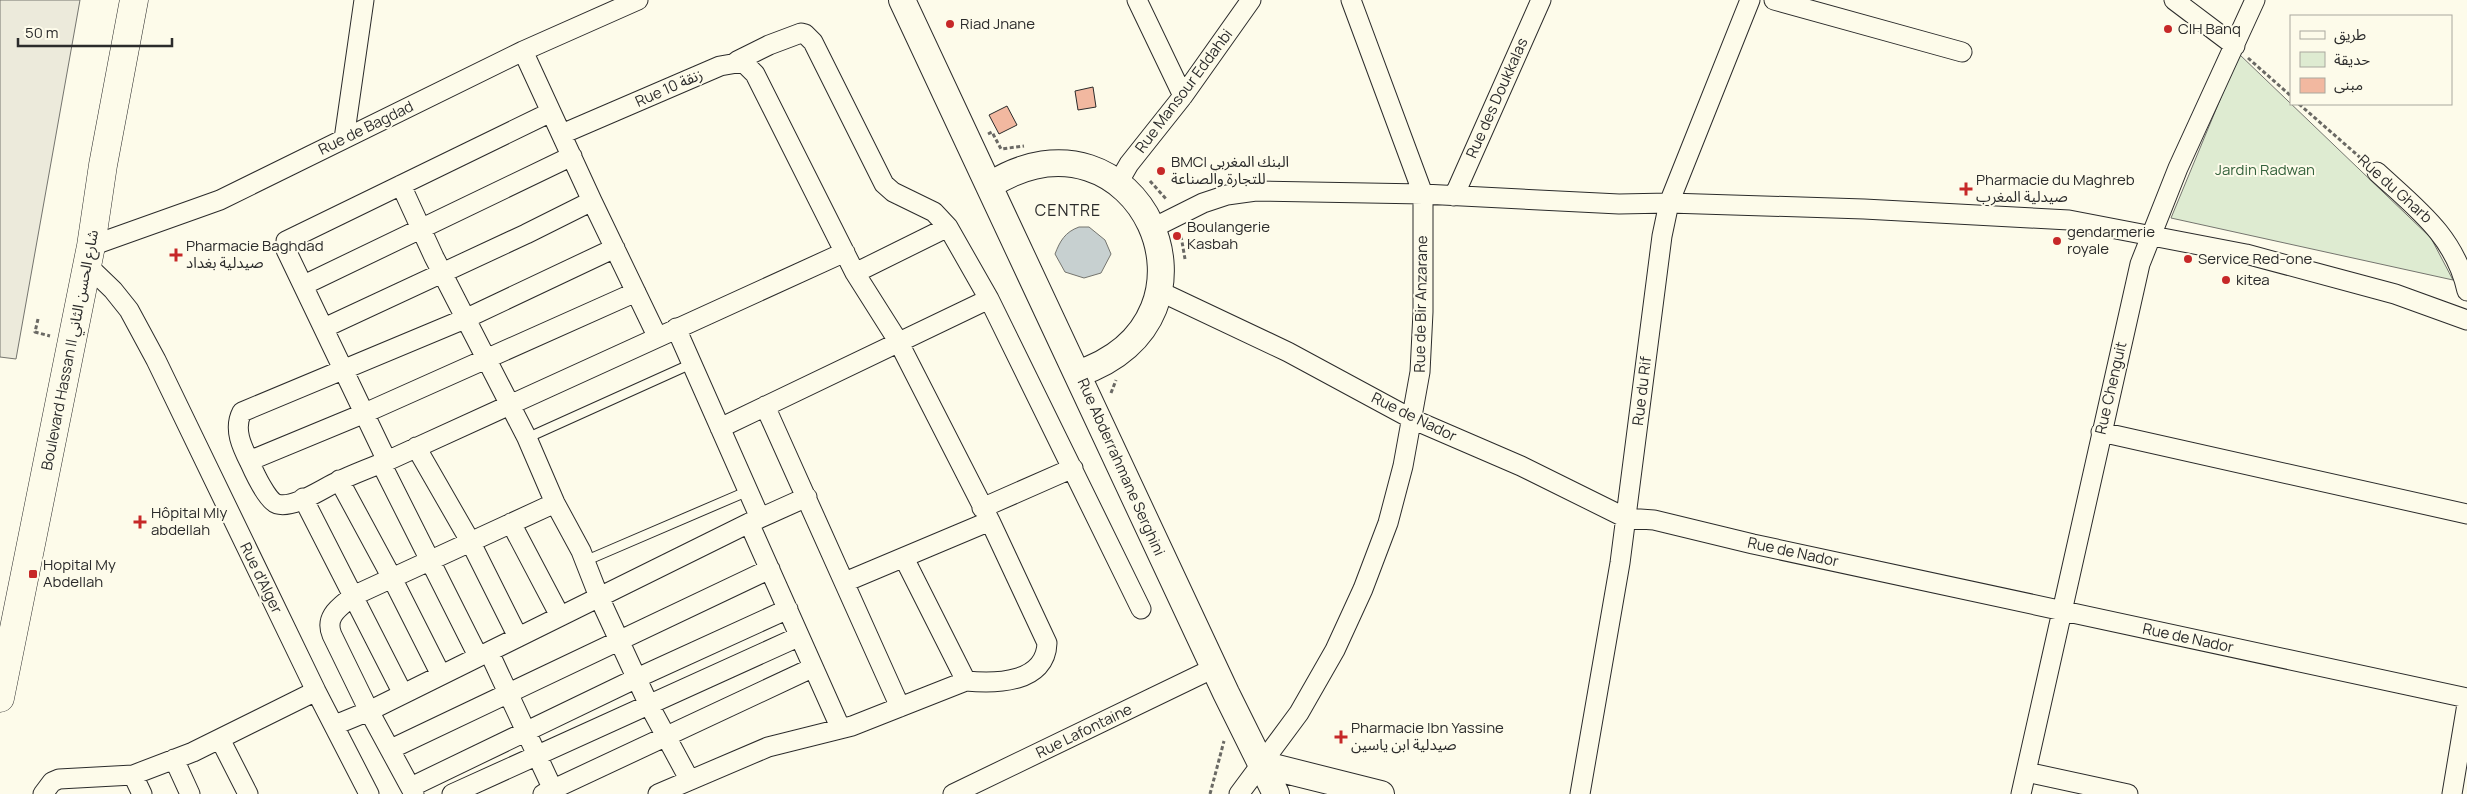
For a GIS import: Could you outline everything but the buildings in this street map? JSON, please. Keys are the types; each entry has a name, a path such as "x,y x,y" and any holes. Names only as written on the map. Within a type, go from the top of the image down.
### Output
{"main road":[{"name":"Boulevard Hassan II شارع الحسن الثاني","path":"0,698 89,255 103,165 134,0"}],"street":[{"path":"344,139 364,0"},
{"name":"Rue de Bagdad","path":"89,255 220,200 523,51 638,0"},
{"path":"902,0 1077,374"},
{"path":"1137,0 1183,96"},
{"name":"Rue Mansour Eddahbi","path":"1124,174 1183,96 1251,0"},
{"name":"Rue de Bir Anzarane","path":"1239,794 1299,713 1334,650 1363,589 1388,523 1412,419 1420,372 1423,312 1422,194 1351,0"},
{"name":"Rue des Doukkalas","path":"1454,196 1541,0"},
{"name":"Rue du Rif","path":"1580,794 1620,563 1662,236 1669,203 1750,0"},
{"path":"1774,0 1962,52"},
{"path":"2174,0 2235,46"},
{"name":"Rue Chenguit","path":"2021,794 2140,264 2150,234 2255,0"},
{"name":"Rue 10 زنقة","path":"562,134 720,66 737,61 777,42 805,34 816,46 884,184 893,192 934,212 948,226"},
{"path":"523,51 657,336"},
{"path":"658,794 689,779 768,747 840,727 852,726 966,681 1006,682 1023,676 1035,669 1046,652 1046,643 1040,627 986,514 898,341 855,273 753,71 743,62 737,61"},
{"path":"551,112 287,239 286,250 365,413 384,462 431,560 483,654 508,694 551,792 667,735 812,668"},
{"path":"304,285 422,230 572,156"},
{"name":"Rue Abderrahmane Serghini","path":"990,185 1024,167 1063,163 1124,174 1153,228 1159,248 1161,269 1159,290 1153,310 1143,328 1115,358 1097,368 1077,374 1214,668 1276,794"},
{"name":"Rue du Gharb","path":"2377,172 2439,229 2463,271 2467,291"},
{"path":"401,185 442,273 467,318 527,438 555,503 585,561 599,597 621,641 648,703 667,735 689,779"},
{"path":"1153,228 1202,203 1256,191 1422,194 1619,204 1669,203 1864,209 2068,220 2150,234 2256,256 2395,294 2467,320"},
{"path":"324,328 592,201"},
{"path":"855,273 948,226 989,299 1141,610"},
{"path":"616,248 467,318 345,371 242,412 238,420 237,432 249,461 272,502 288,504 304,498 339,480 384,462 845,252"},
{"name":"Rue d'Alger","path":"89,255 129,310 156,360 316,691 369,794"},
{"name":"Rue de Nador","path":"1159,290 1288,352 1412,419 1521,466 1626,518 1654,520 1753,544 2467,698"},
{"path":"249,461 487,360 636,292"},
{"path":"720,428 989,299"},
{"path":"676,328 748,491 770,570 798,637 840,727"},
{"path":"765,406 900,707"},
{"path":"2101,432 2467,514"},
{"path":"416,447 470,541 518,637"},
{"path":"845,582 904,558 1073,468"},
{"path":"339,480 392,578 441,675"},
{"path":"335,725 369,711 560,616 807,497"},
{"path":"304,498 403,694"},
{"path":"555,503 353,596 335,612 329,626 369,711 412,790 525,732 637,678 788,610"},
{"path":"511,523 560,616"},
{"path":"904,558 966,681"},
{"path":"391,750 770,570"},
{"path":"452,794 648,703 798,637"},
{"name":"Rue Lafontaine","path":"953,794 1214,668"},
{"path":"43,794 52,782 59,779 133,775 174,760 316,691"},
{"path":"2452,794 2467,704"},
{"path":"220,739 248,794"},
{"path":"174,760 190,794"},
{"path":"1261,764 1381,794"},
{"path":"2026,772 2128,794"},
{"path":"133,775 142,794"}],"lane":[{"path":"527,438 692,364"},
{"path":"585,561 748,491"}],"path":[{"path":"2235,46 2290,95"},
{"name":"Rue du Gharb","path":"2300,105 2377,172"},
{"path":"969,141 992,132 1001,149 1032,146"},
{"path":"1124,174 1162,192 1176,216 1184,246 1185,263"},
{"path":"35,332 38,319"},
{"path":"1111,394 1114,382 1120,377"}],"green space":[{"name":"Jardin Radwan","path":"2239,54 2290,103 2290,105 2292,105 2431,238 2453,280 2171,218"}],"shaded area":[{"path":"0,0 80,0 16,359 0,357"},
{"path":"1079,227 1089,227 1105,240 1111,254 1101,273 1084,278 1065,272 1055,254 1064,238"}],"place":[{"name":"Riad Jnane","path":"950,24"},
{"name":"CIH Banq","path":"2168,29"},
{"name":"BMCI البنك المغربي للتجارة والصناعة","path":"1161,171"},
{"name":"Pharmacie du Maghreb صيدلية المغرب","path":"1966,189"},
{"name":"Boulangerie Kasbah","path":"1177,236"},
{"name":"gendarmerie royale","path":"2057,241"},
{"name":"Pharmacie Baghdad صيدلية بغداد","path":"176,255"},
{"name":"Service Red-one","path":"2188,259"},
{"name":"kitea","path":"2226,280"},
{"name":"Hôpital Mly abdellah","path":"140,522"},
{"name":"Hopital My Abdellah","path":"33,574"},
{"name":"Pharmacie Ibn Yassine صيدلية ابن ياسين","path":"1341,737"}],"district":[{"name":"CENTRE","path":"1068,210"}]}
